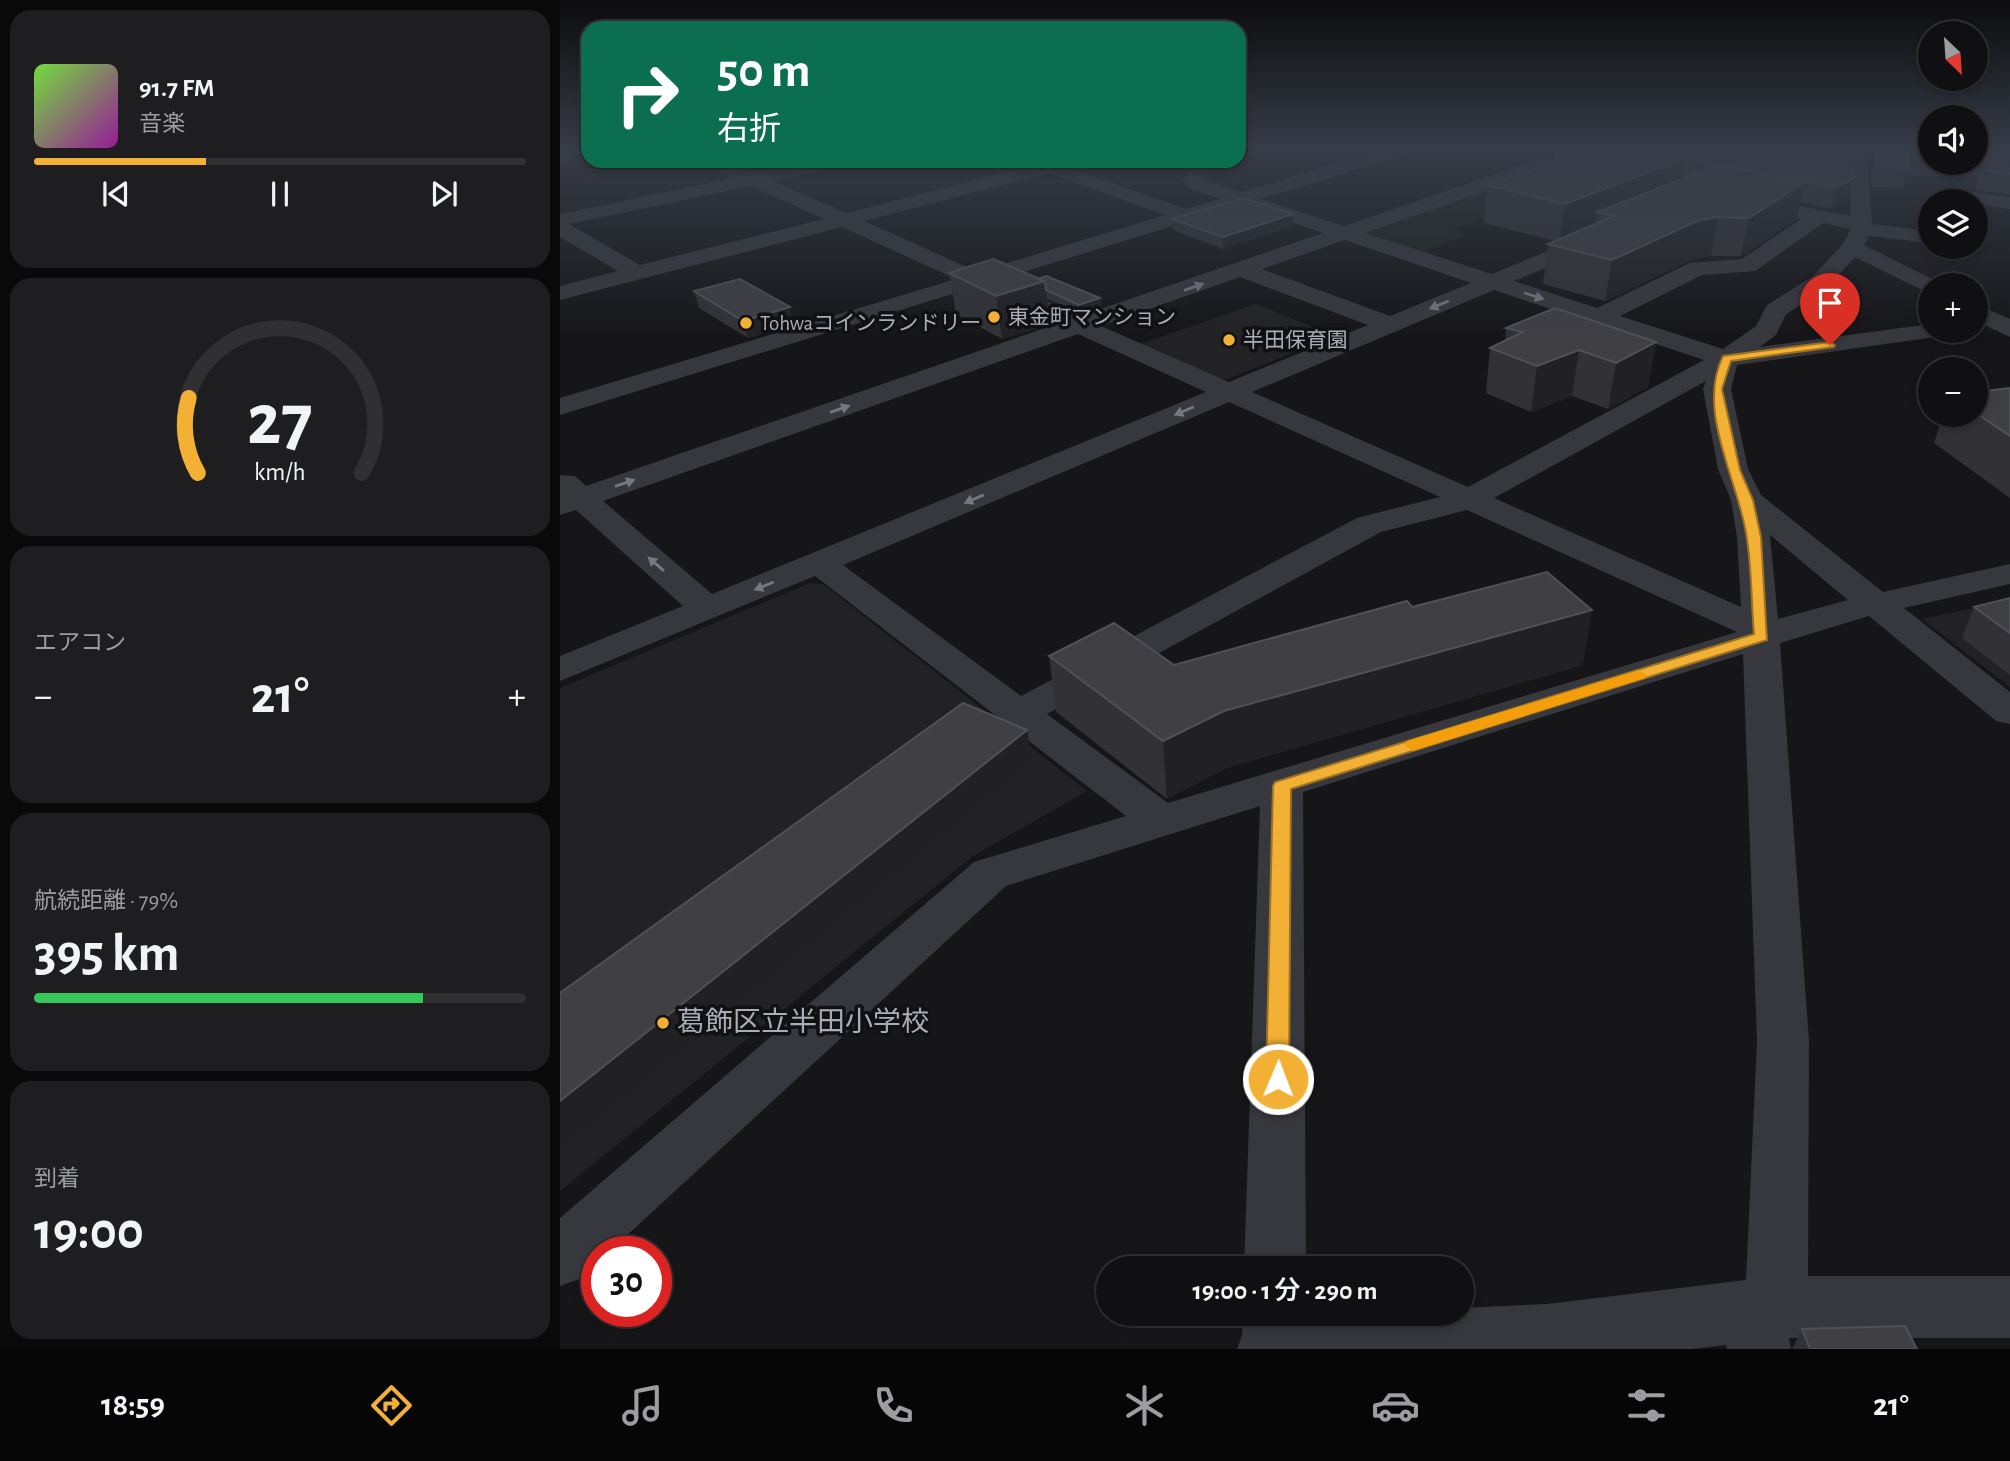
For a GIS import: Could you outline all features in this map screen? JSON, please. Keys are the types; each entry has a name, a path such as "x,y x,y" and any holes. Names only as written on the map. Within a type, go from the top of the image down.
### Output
{"street":[{"path":"560,220 605,211"},
{"path":"824,211 1761,633"},
{"path":"560,293 876,211"},
{"path":"1173,211 1186,216"},
{"path":"560,407 1203,211"},
{"path":"1273,211 1726,359 1918,333"},
{"path":"567,494 1079,326 1416,211"},
{"path":"1794,211 1819,216 1858,233 1918,279"},
{"path":"1858,211 1858,233"},
{"path":"1747,266 1819,216"},
{"path":"560,228 637,273"},
{"path":"560,670 1618,230"},
{"path":"1021,712 1369,526 1468,500 1726,359 1767,330 1776,310 1798,277 1858,233 1918,236"},
{"path":"1598,317 1699,268 1747,266 1798,277"},
{"path":"1242,270 1391,325"},
{"path":"1726,359 1717,389 1734,470 1747,500 1754,537 1783,1041 1762,1322"},
{"path":"567,494 708,609"},
{"path":"1747,500 2010,712"},
{"path":"819,563 1163,821"},
{"path":"560,1257 990,874 1282,786 1761,633 1873,603 2010,574"},
{"path":"1275,1256 1282,786"},
{"path":"1279,1342 1547,1336 2010,1307"}],"shaded area":[{"path":"1427,211 1504,211 1452,230 1466,235 1418,253 1359,235"},
{"path":"1256,304 1335,336 1228,379 1216,379 1140,344"},
{"name":"葛飾区立半田小学校","path":"810,583 823,584 1087,791 973,856 560,1191 560,688"},
{"path":"2010,600 2010,687 1922,619"}],"building":[{"path":"1199,211 1283,211 1293,214 1223,237 1172,219"},
{"path":"1760,211 1749,218 1718,217 1697,221 1612,260 1548,244 1614,216 1597,212"},
{"path":"993,259 1045,281 996,296 949,273"},
{"path":"1046,276 1100,298 1079,305 1046,290 1045,281 1038,279"},
{"path":"740,279 790,307 743,321 694,291"},
{"path":"1555,308 1656,342 1616,363 1579,350 1537,366 1490,348 1523,332 1506,328"},
{"path":"2010,388 2010,436 1988,421 1988,391"},
{"path":"1547,572 1592,610 1224,711 1163,741 1049,656 1114,623 1174,665 1407,601 1412,607"},
{"path":"2010,598 2010,633 1974,607"},
{"path":"963,703 1027,730 560,1101 560,993"},
{"path":"1905,1326 1917,1349 1810,1349 1802,1329"}],"slow traffic":[{"path":"1413,745 1639,675"}],"place":[{"name":"東金町マンション","path":"994,317"},
{"name":"Tohwaコインランドリー","path":"746,323"},
{"name":"半田保育園","path":"1229,340"},
{"name":"葛飾区立半田小学校","path":"663,1023"}],"route":[{"path":"1278,1079 1282,786 1762,637 1754,537 1747,500 1734,470 1717,389 1726,359 1830,345"}]}
